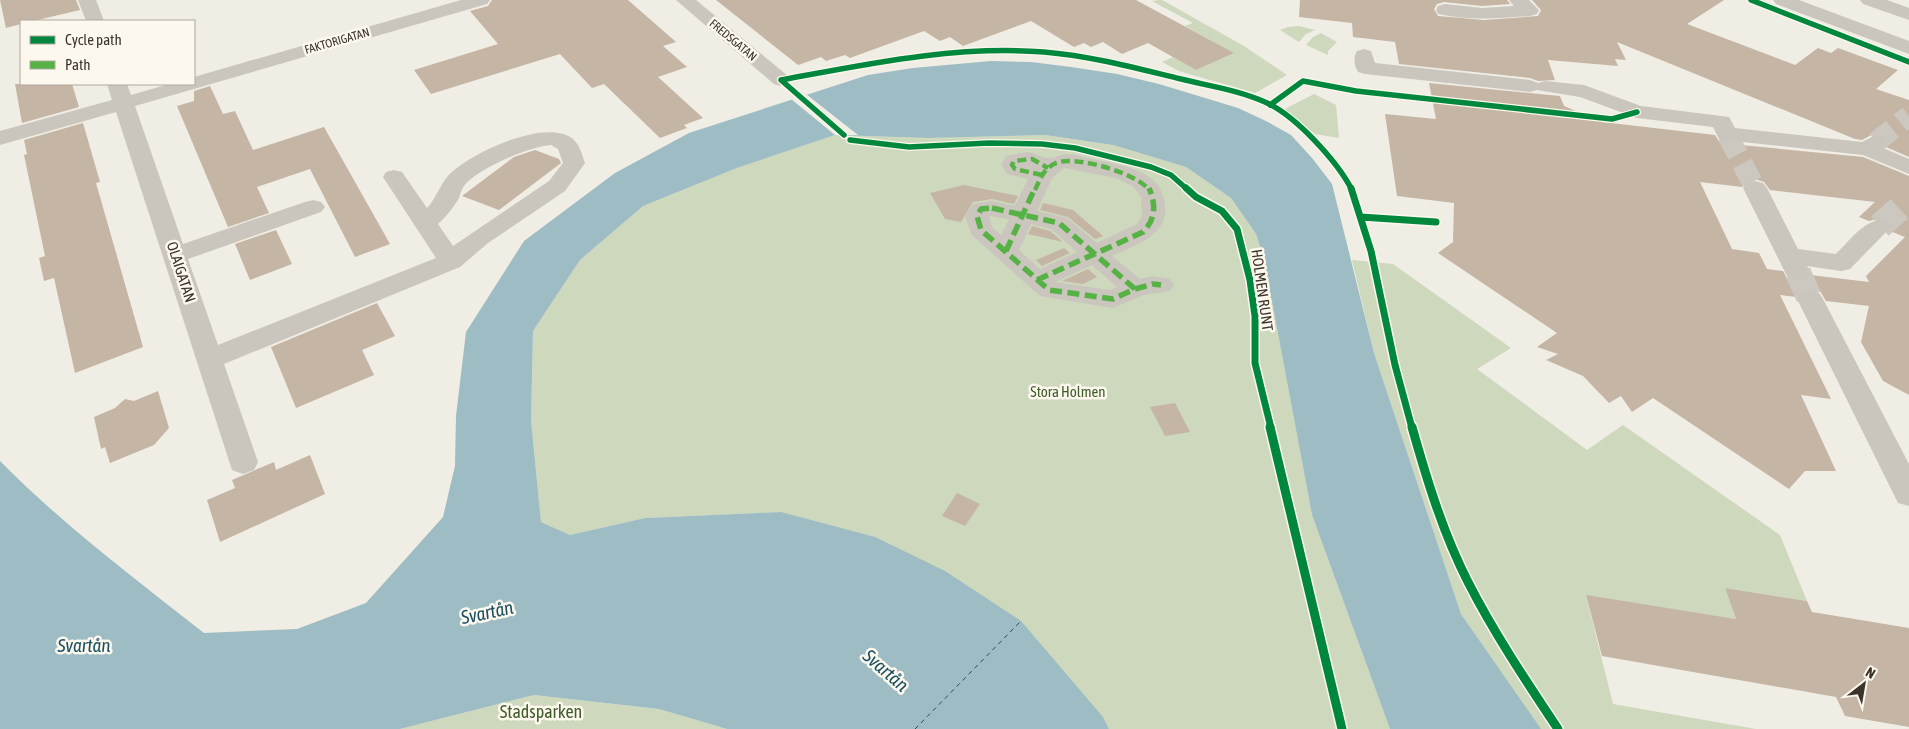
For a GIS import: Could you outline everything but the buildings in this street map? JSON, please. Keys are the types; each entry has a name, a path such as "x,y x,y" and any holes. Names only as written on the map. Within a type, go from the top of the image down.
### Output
{"street":[{"path":"87,0 95,20"},
{"name":"FAKTORIGATAN","path":"195,82 481,0"},
{"name":"FREDSGATAN","path":"684,0 781,80"},
{"path":"1445,10 1482,14 1530,10 1518,0"},
{"path":"1782,0 1909,48"},
{"path":"1869,0 1909,14"},
{"path":"1364,55 1365,68 1584,92 1637,112 1720,122 1728,135 1872,146 1909,167"},
{"name":"FAKTORIGATAN","path":"0,138 120,93 178,85"},
{"name":"OLAIGATAN","path":"120,93 243,462"},
{"path":"209,359 451,261 479,238 557,186 574,163 568,147 563,141 553,138 524,142 489,159 456,181 444,204 426,223"},
{"path":"1006,251 1045,171 1057,162 1068,161 1118,171 1132,176 1149,189 1154,198 1152,223 1143,232 1096,255 1037,280"},
{"path":"394,177 451,261"},
{"path":"1755,188 1794,265 1841,263 1880,226"},
{"path":"175,255 313,207"},
{"path":"1135,289 1059,223 992,208 981,209 977,216 981,230 1049,290 1113,299 1135,289 1153,284 1161,285"},
{"path":"1810,299 1909,494"}],"green space":[{"path":"1162,0 1244,46 1287,75 1255,93 1179,71 1162,62 1173,57 1196,70 1233,53 1185,26 1193,23 1152,1"},
{"path":"1299,26 1315,30 1306,34 1299,42 1280,30 1288,27"},
{"path":"1321,33 1337,42 1328,51 1328,55 1306,45 1313,37"},
{"path":"1314,94 1336,105 1339,138 1315,134 1283,110"},
{"name":"Stora Holmen","path":"835,135 928,138 1045,135 1113,145 1186,167 1231,198 1256,234 1264,259 1312,515 1390,729 1109,729 1103,717 781,512 645,518 570,535 541,522 531,420 533,331 580,260 643,206 737,168"},
{"path":"1352,260 1393,264 1511,348 1477,369 1587,450 1623,425 1780,535 1807,601 1725,588 1736,619 1586,596 1613,704 1756,729 1540,729 1461,614 1374,353"},
{"name":"Stadsparken","path":"534,695 659,709 727,729 400,729"}],"water":[{"name":"Svartån","path":"991,61 1031,62 1071,67 1117,74 1159,84 1238,108 1266,121 1291,135 1312,158 1332,184 1374,353 1461,614 1541,729 1390,729 1312,515 1264,259 1256,234 1231,198 1186,167 1113,145 1045,135 928,138 835,135 737,168 643,206 580,260 533,331 531,420 541,522 570,535 645,518 781,512 875,537 945,571 1021,621 1103,717 1109,729 727,729 659,709 534,695 400,729 0,729 0,461 73,529 204,633 297,629 366,603 443,517 455,466 456,416 466,332 524,241 615,173 689,133 868,75 913,68"}],"pier":[{"path":"806,94 858,135 835,135 791,99"}],"ferry route":[{"path":"915,729 1021,621"}],"tunnel":[{"path":"1876,142 1909,116"},
{"path":"1728,136 1755,188"},
{"path":"1880,226 1909,200"},
{"path":"1798,273 1810,299"}],"marked path":[{"path":"1042,175 1015,169 1012,165 1018,159 1027,158 1048,168"},
{"path":"1006,251 1041,176 1049,167 1056,163 1072,161 1114,170 1134,177 1149,188 1153,197 1153,219 1143,232 1037,280"},
{"path":"1135,289 1059,223 992,208 981,209 977,216 981,230 1049,290 1113,299 1135,289 1153,284 1161,285"}],"cycle path":[{"path":"1751,0 1909,62"},
{"path":"781,80 930,56 968,52 1043,52 1105,60 1235,92 1267,103 1286,116 1330,159 1351,189 1371,251 1395,365 1419,453 1441,517 1467,580 1477,599 1510,656 1558,729"},
{"path":"781,80 844,135"},
{"path":"1270,105 1303,81 1356,91 1612,119 1637,112"},
{"name":"HOLMEN RUNT","path":"850,140 909,147 989,143 1042,144 1075,148 1109,155 1171,175 1196,197 1222,211 1237,229 1250,280 1255,316 1255,363 1342,729"},
{"path":"1361,217 1436,222"}]}
